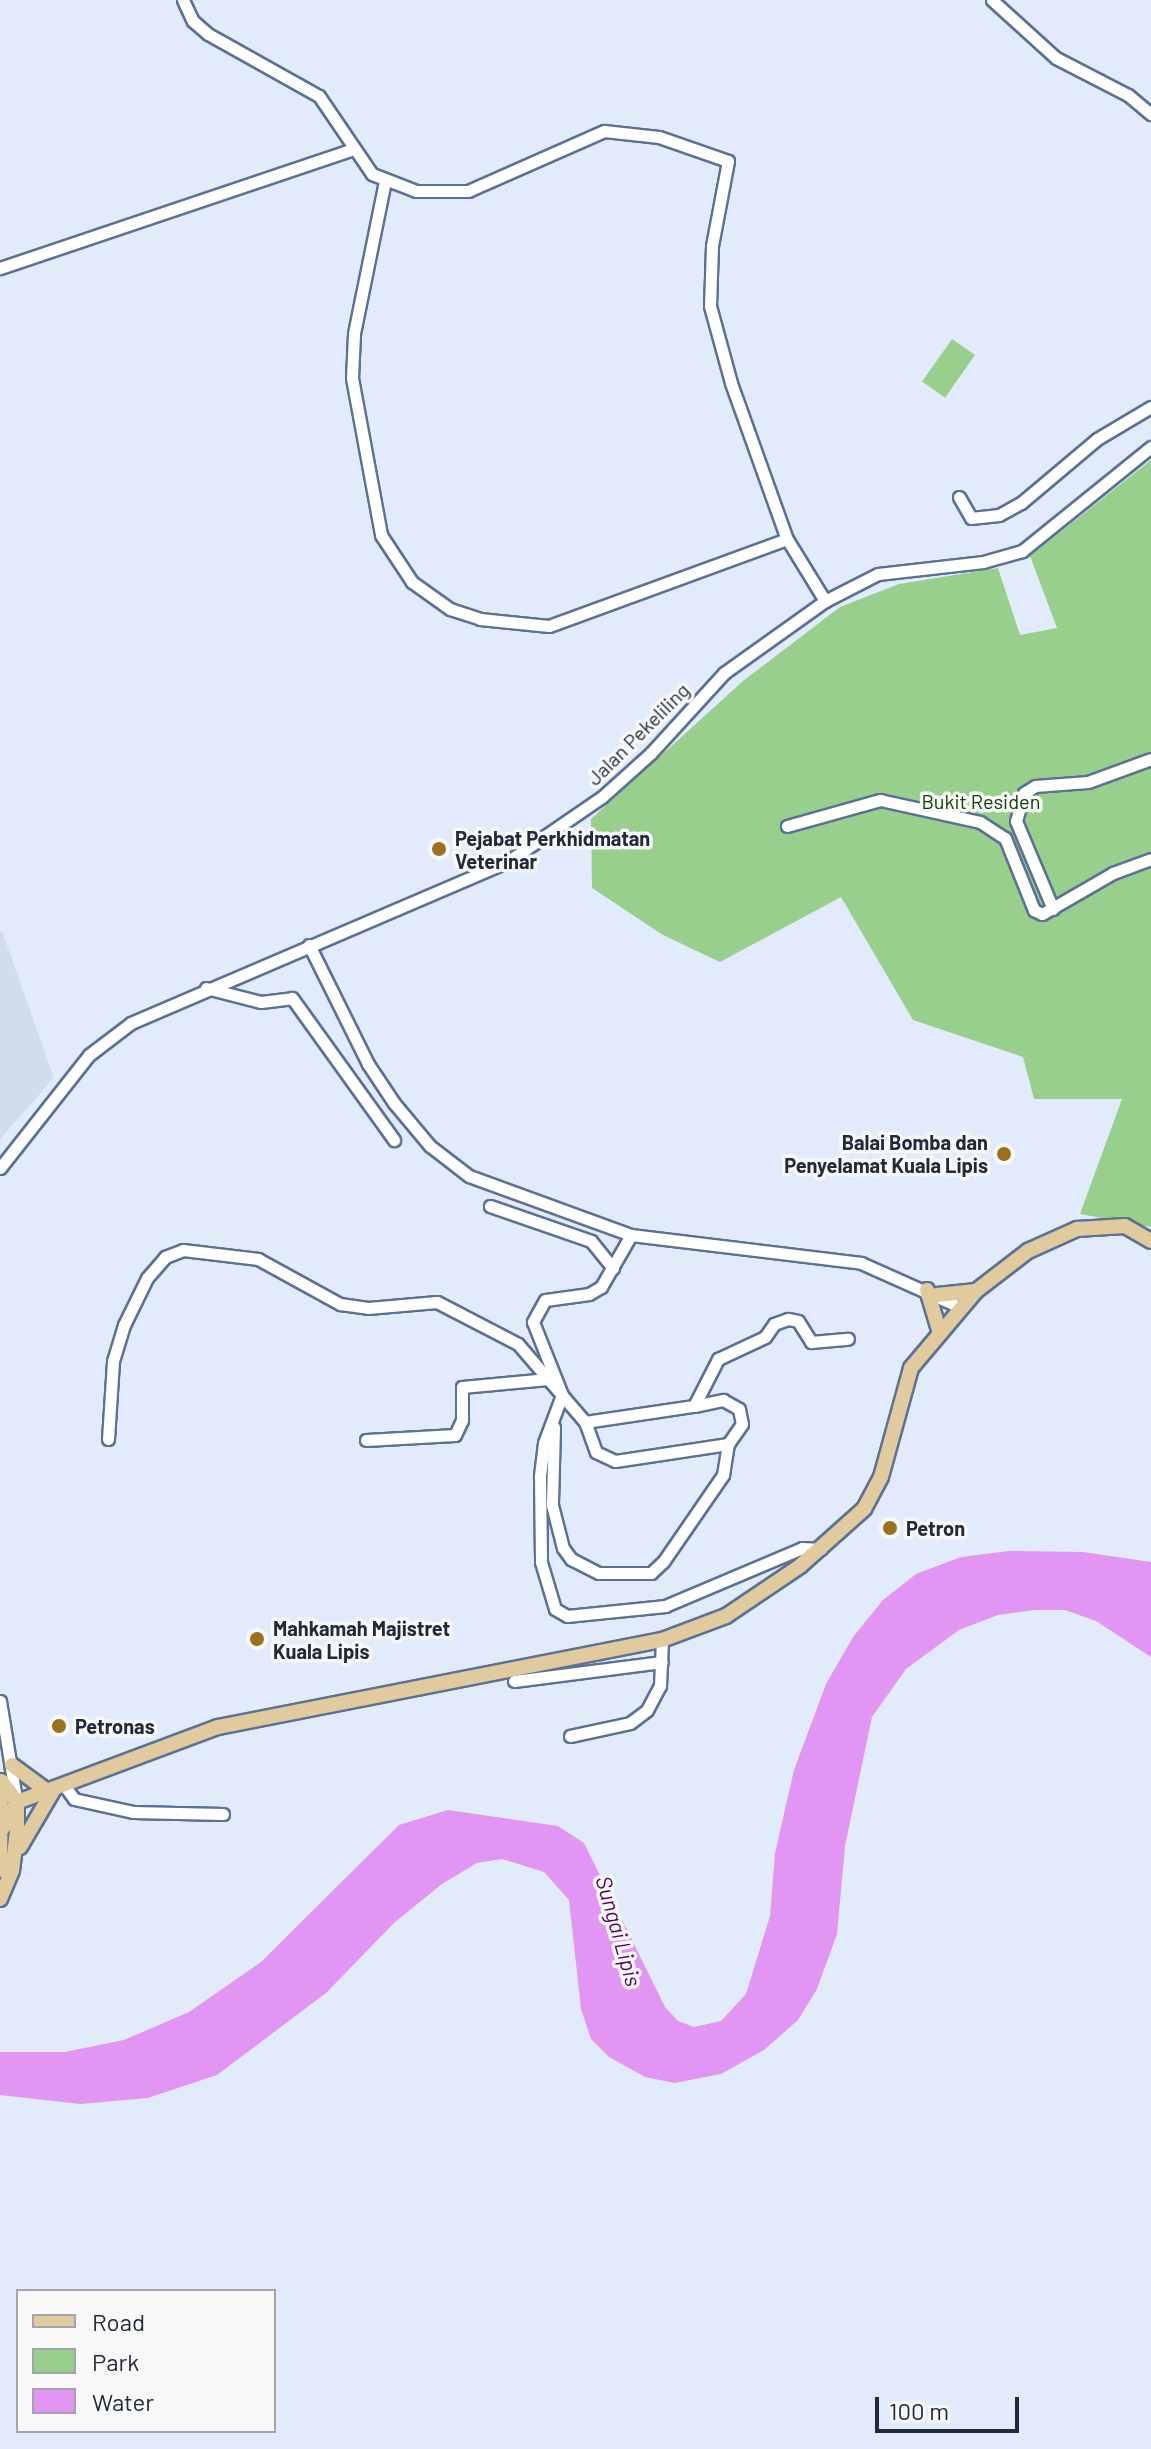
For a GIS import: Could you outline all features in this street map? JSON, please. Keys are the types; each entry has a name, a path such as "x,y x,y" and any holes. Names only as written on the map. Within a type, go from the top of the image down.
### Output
{"main road":[{"path":"3,1828 17,1802 218,1727 662,1640 726,1616 821,1549 875,1491 906,1380 939,1330 976,1291 1028,1251 1077,1229 1125,1226 1151,1241"},
{"path":"939,1330 932,1292 976,1291"},
{"path":"12,1765 55,1788"},
{"path":"0,1778 6,1870"},
{"path":"0,1778 17,1802 0,1899"},
{"path":"6,1870 55,1788"}],"street":[{"path":"183,0 193,21 208,34 319,96 364,167 385,181 416,191 468,191 604,131 659,137 728,161 712,246 710,306 731,383 787,539 825,601"},
{"path":"992,0 1056,58 1128,95 1151,114"},
{"path":"0,268 353,149"},
{"path":"385,181 354,334 352,378 381,535 412,582 450,609 480,619 549,626 787,539"},
{"path":"959,497 971,518 999,515 1021,503 1097,439 1151,407"},
{"name":"Jalan Pekeliling","path":"0,1168 105,1039 206,988 485,874 577,816 651,753 724,673 825,601 878,574 963,565 1022,551 1151,447"},
{"path":"1053,909 1016,821 1024,793 1035,786 1088,782 1151,759"},
{"path":"787,826 880,800 980,822 1005,838 1036,913 1053,909 1113,873 1151,859"},
{"path":"309,945 368,1064 430,1146 493,1188 631,1235 699,1247 836,1257 890,1272 960,1307"},
{"path":"206,988 261,1002 292,998 394,1140"},
{"path":"490,1206 591,1241 613,1268"},
{"path":"631,1235 613,1268 589,1294 555,1297 537,1309 535,1330 562,1395 540,1477 541,1562 551,1601 562,1614 665,1606 802,1548 821,1549"},
{"path":"108,1439 113,1361 124,1325 147,1278 165,1257 183,1250 258,1259 340,1304 368,1308 437,1302 518,1344 585,1422 596,1452 615,1461 728,1444"},
{"path":"694,1406 718,1359 765,1337 774,1324 795,1319 807,1339 816,1344 848,1339"},
{"path":"366,1440 455,1435 462,1420 462,1387 548,1379"},
{"path":"554,1419 556,1534 571,1559 618,1576 645,1575 663,1562 723,1475 730,1456 728,1444 742,1424 739,1409 723,1400 585,1422"},
{"path":"570,1736 638,1719 656,1697 662,1640"},
{"path":"514,1681 662,1662"},
{"path":"0,1701 17,1802"},
{"path":"55,1788 74,1799 133,1812 223,1814"}],"shaded area":[{"path":"0,932 54,1078 0,1139"}],"green space":[{"path":"952,339 975,355 945,398 922,382"},
{"name":"Bukit Residen","path":"1151,460 1151,1227 1080,1214 1122,1099 1034,1099 1023,1057 913,1020 841,897 720,962 663,935 592,888 591,819 743,681 840,607 899,584 998,568 1020,635 1057,628 1030,556"}],"water":[{"name":"Sungai Lipis","path":"1009,1551 1083,1552 1151,1562 1151,1657 1096,1621 1065,1610 1035,1610 998,1615 959,1630 906,1669 872,1717 845,1846 837,1934 817,1989 798,2020 764,2050 721,2074 675,2083 645,2077 609,2057 591,2039 581,2009 569,1900 544,1872 502,1859 477,1863 442,1884 395,1922 326,1993 217,2075 148,2098 80,2104 0,2095 0,2052 65,2052 124,2040 189,2012 261,1962 399,1825 448,1810 558,1826 584,1843 665,2007 678,2021 694,2027 721,2021 746,1994 770,1916 775,1853 794,1770 826,1684 853,1637 883,1600 916,1574 961,1557"}],"place":[{"name":"Pejabat Perkhidmatan Veterinar","path":"439,849"},
{"name":"Balai Bomba dan Penyelamat Kuala Lipis","path":"1004,1154"},
{"name":"Petron","path":"890,1528"},
{"name":"Mahkamah Majistret Kuala Lipis","path":"257,1639"},
{"name":"Petronas","path":"59,1726"}]}
